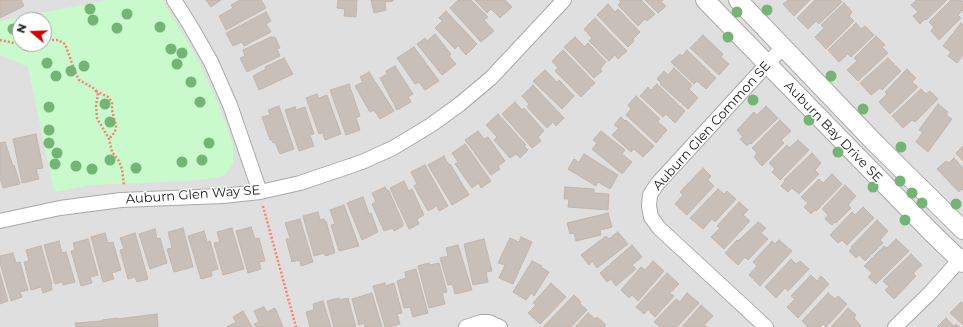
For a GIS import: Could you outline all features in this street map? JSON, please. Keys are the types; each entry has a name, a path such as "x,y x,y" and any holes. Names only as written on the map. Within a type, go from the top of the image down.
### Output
{"street":[{"path":"174,0 211,62 230,105 260,192"},
{"name":"Auburn Glen Way SE","path":"0,221 60,208 126,200 224,196 260,192 300,183 362,162 393,148 431,125 460,104 491,78 564,0"},
{"name":"Auburn Bay Drive SE","path":"705,0 932,234 962,260"},
{"name":"Auburn Bay Drive SE","path":"738,0 920,188 963,230"},
{"name":"Auburn Glen Common SE","path":"766,327 659,228 651,217 649,206 650,195 657,184 783,47"},
{"path":"895,327 962,260"},
{"path":"466,327 481,322 489,322 500,327"}],"path":[{"path":"0,40 12,43"},
{"path":"52,40 58,40 65,44 79,80 95,89 112,102 112,110 116,126 109,139"},
{"path":"96,91 98,95 96,104 97,118 109,139 112,152 119,161 122,169 126,200"},
{"path":"260,192 264,212 296,327"}],"shaded area":[{"path":"0,0 963,0 963,327 0,327"}],"green space":[{"path":"108,0 162,0 194,52 216,99 233,144 233,164 225,175 215,178 186,181 91,185 54,192 28,67 0,55 0,21 12,19 12,52 52,52 52,12 46,12"}],"building":[{"path":"0,0 21,0 24,6 0,18"},
{"path":"206,0 221,0 211,7"},
{"path":"240,0 261,0 266,8 226,30 219,16 233,8 231,5"},
{"path":"338,0 357,0 356,17 344,16 345,9 337,8"},
{"path":"371,0 393,1 385,2 386,10 374,13"},
{"path":"458,0 471,0 488,17 484,20 494,31 481,42 450,8"},
{"path":"475,0 505,0 512,7 500,18 491,9 487,13"},
{"path":"619,0 641,0 655,14 647,21 645,19 638,26 618,5 621,2"},
{"path":"645,0 663,0 661,2 666,6 658,13"},
{"path":"788,0 810,0 794,16 783,4"},
{"path":"815,0 840,0 842,2 819,24 816,21 808,29 797,18"},
{"path":"916,0 947,0 920,24 913,16 918,12 911,5"},
{"path":"951,0 961,0 963,2 963,10 958,15 961,18 939,40 931,31 934,27 929,22"},
{"path":"844,3 852,12 849,16 854,21 826,49 815,37 824,28 821,25"},
{"path":"608,4 615,12 618,9 640,32 628,47 597,15"},
{"path":"446,11 477,44 466,55 458,46 455,49 435,28 442,21 439,18"},
{"path":"266,12 271,21 266,24 271,32 244,46 242,42 233,46 226,33"},
{"path":"595,18 627,51 618,59 615,55 609,61 589,41 592,38 584,29"},
{"path":"856,23 861,29 865,26 874,35 851,57 848,54 839,62 828,50"},
{"path":"961,23 963,25 963,55 957,63 948,56 951,52 943,46"},
{"path":"435,34 451,54 449,56 456,64 442,75 417,44 425,38 427,41"},
{"path":"703,35 723,54 721,57 729,64 719,75 690,48"},
{"path":"876,36 885,45 882,47 888,53 858,81 847,70 857,61 854,58"},
{"path":"271,37 275,37 280,48 277,49 280,56 247,72 240,58 245,56 243,50"},
{"path":"575,37 585,47 588,43 606,62 600,69 602,71 594,78 564,47"},
{"path":"414,47 439,81 425,90 419,82 415,84 397,58"},
{"path":"563,50 595,83 581,97 555,71 558,68 552,61"},
{"path":"687,50 716,78 706,89 697,81 694,84 671,62 680,54 682,56"},
{"path":"284,58 293,74 259,90 253,76 266,69 265,67"},
{"path":"888,58 901,71 882,90 880,88 871,95 860,83"},
{"path":"395,66 413,94 408,97 411,102 397,110 380,78 387,74 386,71"},
{"path":"674,68 692,85 689,89 698,98 688,109 660,84 661,83 657,79 664,71 668,75"},
{"path":"907,69 916,78 912,82 918,87 890,114 879,102 887,94 885,92"},
{"path":"545,70 557,82 559,80 574,96 562,109 533,81"},
{"path":"369,72 394,111 380,119 374,110 370,112 355,86 363,82 360,77"},
{"path":"349,84 360,116 356,118 360,130 346,135 330,90"},
{"path":"657,84 685,111 675,123 666,114 663,117 640,96 648,87 651,90"},
{"path":"533,85 564,118 556,126 553,122 547,128 527,107 529,104 522,96"},
{"path":"921,89 926,94 930,91 938,99 915,122 912,120 903,128 892,116"},
{"path":"317,94 319,98 327,95 341,134 325,140 323,133 319,134 306,98"},
{"path":"636,96 660,119 657,121 667,130 656,143 626,115 631,109 628,105"},
{"path":"515,102 522,110 524,108 544,131 538,137 541,141 532,148 502,114"},
{"path":"938,104 948,112 946,115 952,119 928,152 916,142 923,132 919,130"},
{"path":"279,106 294,149 280,154 275,142 273,143 271,139 270,140 262,117 270,115 268,110"},
{"path":"766,106 778,118 747,146 740,139 743,137 737,130 754,112 757,115"},
{"path":"295,107 296,110 305,107 314,134 310,135 314,146 299,151 285,110"},
{"path":"498,114 526,145 524,146 528,150 520,158 516,154 510,158 494,140 497,137 486,125"},
{"path":"621,117 654,146 643,157 634,149 631,152 612,135 619,128 614,125"},
{"path":"780,120 791,131 781,140 784,143 762,166 754,157 757,153 752,148"},
{"path":"478,131 484,139 488,137 505,161 498,166 500,169 491,175 465,140"},
{"path":"601,131 625,150 622,154 632,162 622,174 592,149 597,143 593,140"},
{"path":"36,134 43,168 36,169 39,179 22,183 13,139"},
{"path":"798,140 809,150 780,180 772,172 775,169 769,163 787,145 789,148"},
{"path":"5,142 20,184 3,188 0,178 0,143"},
{"path":"465,144 491,181 481,188 479,183 472,188 455,164 458,162 452,153"},
{"path":"963,146 963,161 956,153"},
{"path":"812,153 821,163 815,170 819,174 799,194 792,188 788,192 781,186 785,181 784,180"},
{"path":"584,154 618,175 610,189 598,182 596,186 568,169 574,159 579,162"},
{"path":"444,156 469,195 452,205 428,165"},
{"path":"954,158 963,168 963,190 962,189 959,192 937,169 946,161 949,163"},
{"path":"425,165 448,206 439,211 437,206 428,211 414,186 417,184 411,172"},
{"path":"703,168 711,176 708,180 714,186 687,215 675,204 683,195 680,192"},
{"path":"832,174 842,184 816,211 815,210 811,214 804,207 808,203 801,197 819,179 823,183"},
{"path":"404,181 409,191 412,189 424,215 417,219 419,224 409,229 390,188"},
{"path":"845,185 856,196 848,205 851,208 832,225 825,219 828,215 822,209"},
{"path":"385,187 389,191 403,223 403,226 394,231 393,228 384,231 372,204 376,202 372,193"},
{"path":"565,187 594,189 594,193 609,194 608,210 568,207 569,199 564,199"},
{"path":"718,189 724,194 727,191 736,199 715,222 712,219 703,229 690,218"},
{"path":"363,197 378,232 362,240 347,203"},
{"path":"739,202 748,210 743,215 750,221 724,249 711,237 720,228 717,226"},
{"path":"344,205 359,246 339,251 331,225 335,224 330,210"},
{"path":"863,207 874,218 847,245 842,240 838,243 830,235 852,212 855,215"},
{"path":"318,212 320,220 324,219 325,222 326,221 335,253 325,256 324,253 314,256 303,216"},
{"path":"608,213 612,227 600,230 601,235 576,241 574,233 570,234 567,223"},
{"path":"300,219 313,262 301,266 300,260 292,262 286,239 290,238 285,223"},
{"path":"877,220 888,231 880,240 883,243 865,261 859,255 856,258 849,251 852,248 851,247"},
{"path":"758,222 766,228 761,233 768,239 748,260 745,257 738,265 725,253 737,240 738,241"},
{"path":"251,227 255,239 259,238 265,261 259,262 261,269 248,273 236,231"},
{"path":"183,228 193,267 174,272 167,249 172,248 168,232"},
{"path":"232,228 244,269 223,275 214,243 220,242 217,232"},
{"path":"155,229 157,239 160,238 167,263 150,269 139,234"},
{"path":"204,231 207,242 210,241 218,269 211,271 212,276 201,279 188,236"},
{"path":"618,232 628,244 597,268 592,261 589,265 581,255 606,236 609,239"},
{"path":"105,233 108,243 113,242 121,270 112,273 114,279 103,282 91,237"},
{"path":"135,233 148,279 137,282 135,277 128,279 120,250 124,249 120,238"},
{"path":"521,237 532,242 513,284 499,278 505,265 498,263 510,238 519,242"},
{"path":"88,239 98,275 90,277 92,283 81,286 71,251 75,250 73,243"},
{"path":"484,239 492,271 486,272 488,282 473,285 464,244"},
{"path":"896,239 909,251 876,284 868,277 872,273 864,266 884,246 887,248"},
{"path":"779,240 792,251 760,286 749,275 757,266 753,262 772,241 775,244"},
{"path":"59,241 62,253 66,252 75,282 63,285 62,282 55,284 44,245"},
{"path":"458,245 472,290 455,294 452,284 448,285 440,258 448,256 446,248"},
{"path":"632,245 642,257 632,265 636,269 616,286 611,279 607,282 600,273"},
{"path":"41,246 52,284 52,290 43,293 41,287 31,290 24,262 29,261 26,250"},
{"path":"13,253 16,263 20,262 28,290 20,292 22,297 11,301 0,263 0,256"},
{"path":"911,254 922,265 913,273 916,276 894,299 885,290 889,287 883,281"},
{"path":"791,259 796,264 800,261 809,269 788,291 785,288 776,298 765,287"},
{"path":"532,261 542,266 541,267 549,272 534,296 531,293 526,300 513,292"},
{"path":"653,261 664,271 638,301 632,295 629,298 621,290 641,267 645,270"},
{"path":"429,263 430,265 439,263 447,292 442,293 445,304 429,308 418,266"},
{"path":"416,269 428,313 413,317 410,307 404,308 397,281 406,278 405,272"},
{"path":"0,273 8,301 0,304"},
{"path":"667,273 679,284 670,293 674,296 655,317 648,310 644,314 636,307"},
{"path":"811,275 817,281 821,276 829,284 798,318 787,307 795,299 791,296"},
{"path":"385,283 385,286 394,283 402,313 397,314 400,324 390,327 385,327 373,286"},
{"path":"551,283 566,297 540,324 528,313 536,305 533,303"},
{"path":"372,293 382,327 365,327 364,323 359,325 352,299"},
{"path":"687,293 699,303 677,327 660,327 654,322 676,299 680,302"},
{"path":"828,293 835,299 838,296 847,304 826,327 823,324 820,327 808,327 802,321"},
{"path":"574,295 581,302 579,303 587,310 571,327 543,327"},
{"path":"339,298 339,300 348,298 356,327 334,327 327,301"},
{"path":"323,301 331,327 310,327 306,312 314,310 313,304"},
{"path":"961,302 963,304 963,325 950,313"},
{"path":"701,305 713,316 704,325 707,327 682,327"},
{"path":"264,307 267,312 275,308 283,327 256,327 254,324 259,322 254,311"},
{"path":"848,308 856,315 854,318 861,326 831,327"},
{"path":"243,311 252,327 227,327 236,322 233,317"},
{"path":"588,313 595,319 597,317 606,325 604,327 575,327"},
{"path":"157,314 158,327 76,327 75,323 102,321"},
{"path":"946,318 954,326 956,324 960,327 937,327"}]}
